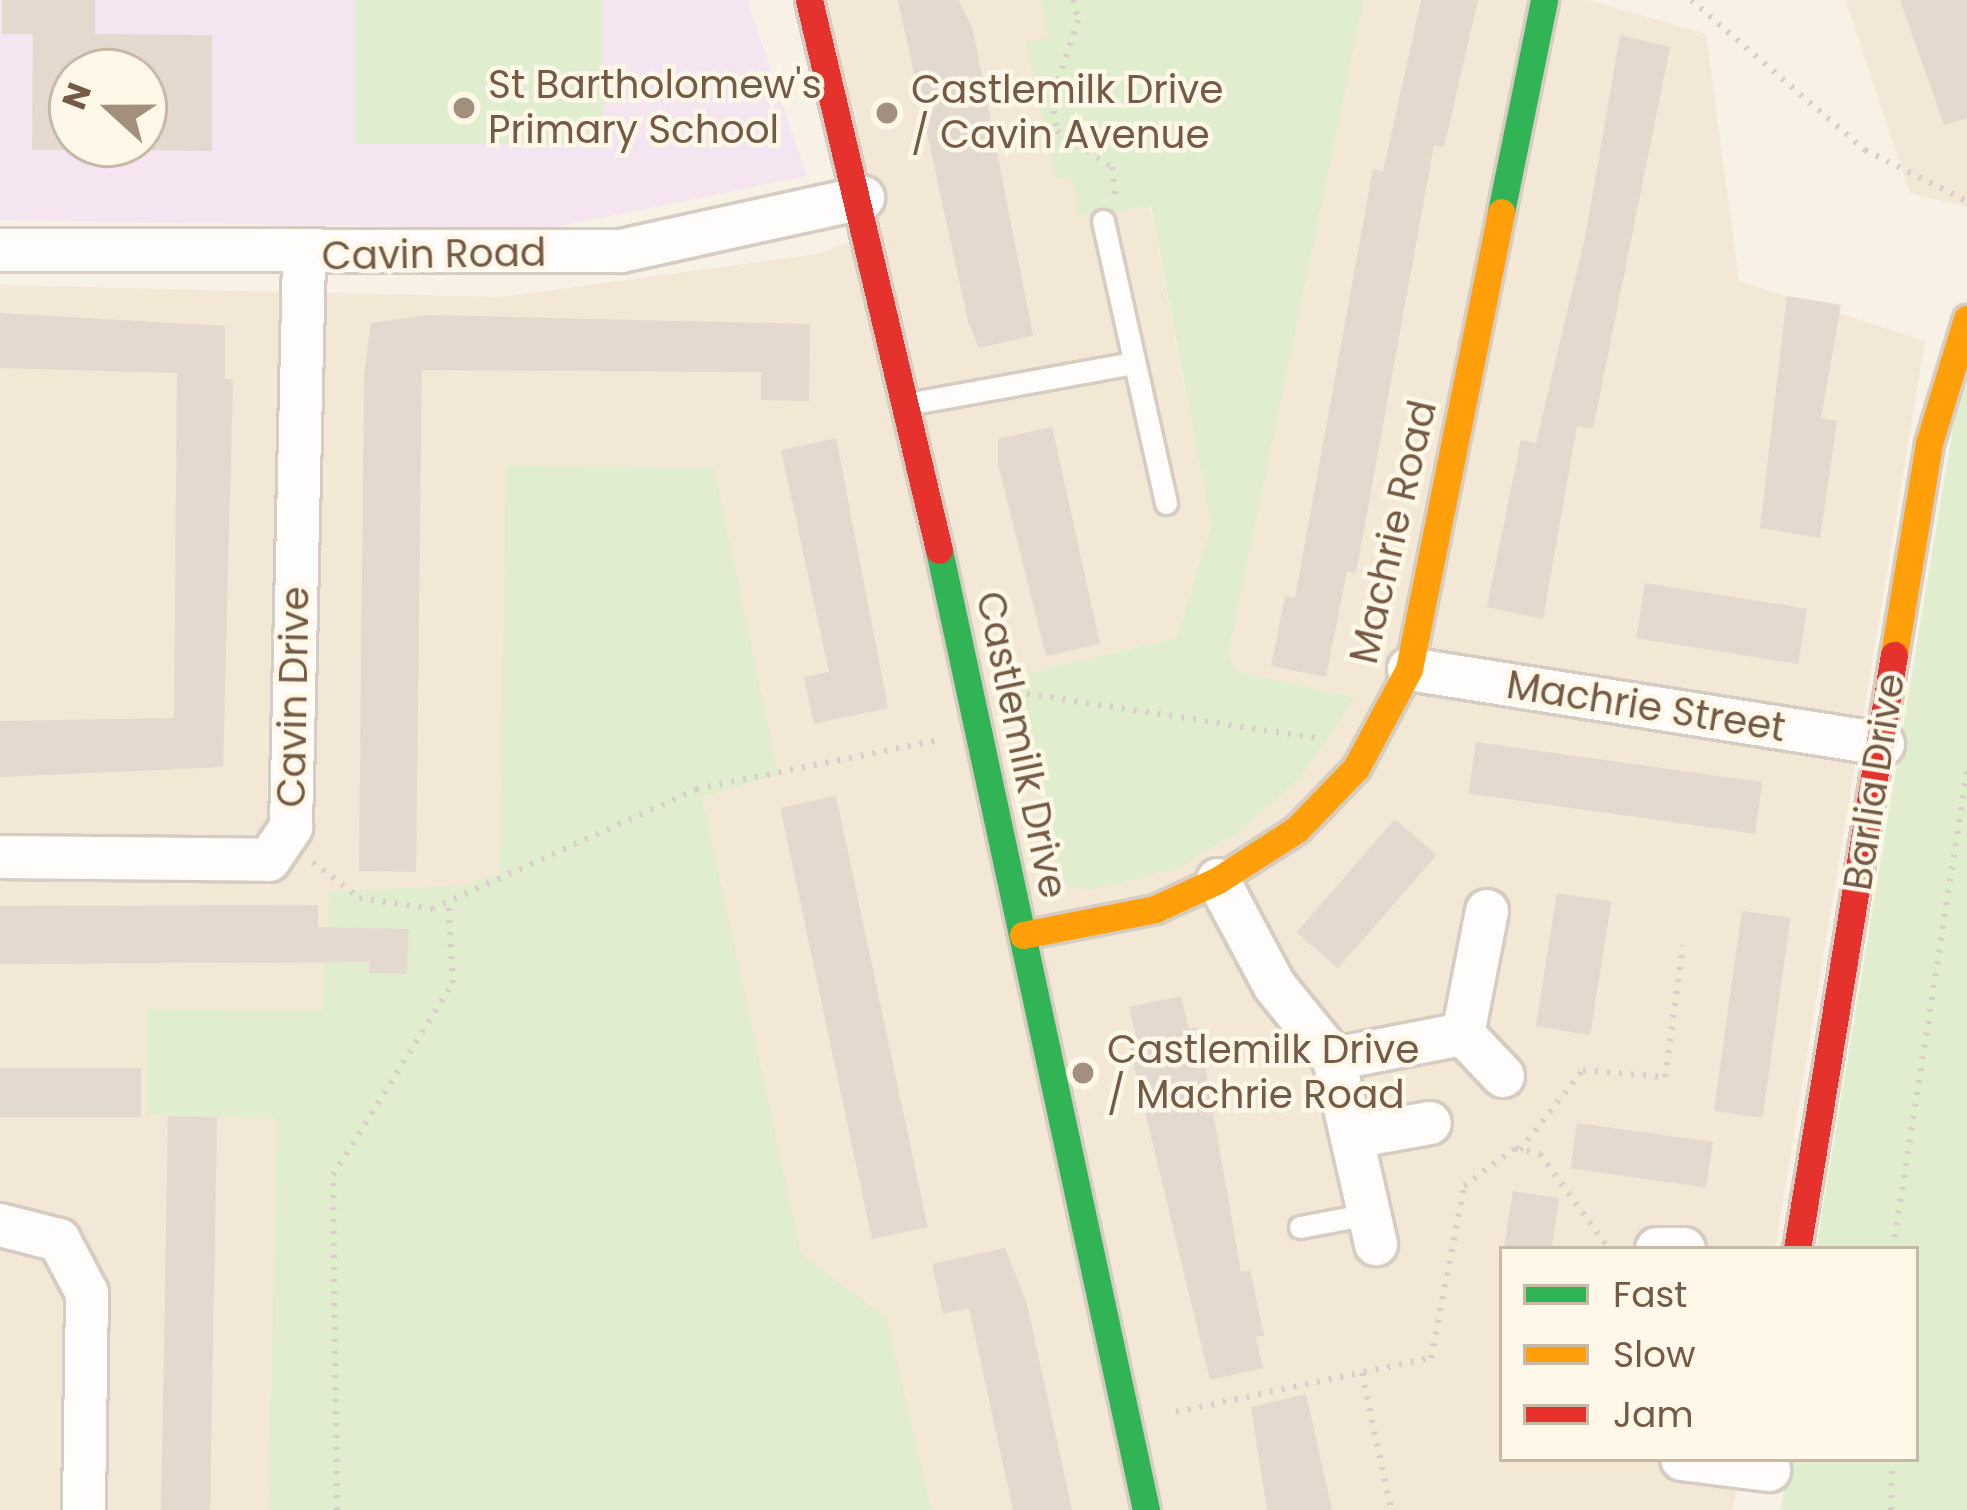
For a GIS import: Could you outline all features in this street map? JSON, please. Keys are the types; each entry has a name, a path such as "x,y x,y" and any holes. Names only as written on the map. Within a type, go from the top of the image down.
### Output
{"street":[{"name":"Castlemilk Drive","path":"809,0 863,198 1146,1510"},
{"name":"Machrie Road","path":"1023,935 1155,909 1218,880 1297,829 1367,748 1409,669 1544,0"},
{"name":"Cavin Road","path":"0,250 304,258 621,250 863,198"},
{"name":"Cavin Drive","path":"0,857 269,860 284,839 304,258"},
{"name":"Barlia Drive","path":"1798,1246 1929,443 1967,319"},
{"name":"Machrie Street","path":"1409,669 1883,744"},
{"path":"1218,880 1274,985 1334,1059 1373,1229"},
{"path":"1463,1034 1487,911"},
{"path":"1334,1059 1463,1034"},
{"path":"1463,1034 1503,1076"},
{"path":"1352,1137 1430,1123"},
{"path":"0,1225 59,1240 87,1293 83,1510"},
{"path":"1694,1462 1767,1480"}],"lane":[{"path":"1103,221 1126,364 1166,503"},
{"path":"906,404 1126,364"},
{"path":"1300,1227 1373,1229"}],"path":[{"path":"1072,0 1078,20 1052,99 1057,131 1112,167 1116,201 1103,221"},
{"path":"1690,0 1865,150 1967,201"},
{"path":"969,686 1367,748"},
{"path":"284,839 359,898 448,902 696,789 979,733"},
{"path":"1893,1246 1967,770"},
{"path":"337,1510 333,1175 453,983 448,902"},
{"path":"1520,1150 1583,1070 1665,1078 1684,945"},
{"path":"1126,1423 1431,1358 1464,1186 1483,1162 1520,1150 1540,1154 1607,1246"},
{"path":"1362,1373 1391,1510"},
{"path":"1892,1462 1892,1510"}],"shaded area":[{"name":"St Bartholomew's Primary School","path":"0,0 747,0 807,176 545,229 0,220"},
{"path":"814,0 1111,0 1211,526 1178,638 1008,678 1354,699 1238,672 1228,656 1364,0 1588,0 1706,34 1739,281 1925,341 1775,1246 1499,1246 1499,1462 1741,1462 1733,1510 0,1510 0,285 500,297 817,254 882,231"},
{"path":"1846,0 1967,0 1967,207 1910,193"}],"green space":[{"path":"355,0 603,0 603,144 355,144"},
{"path":"1041,0 1364,0 1228,656 1239,672 1355,698 1301,777 1240,831 1179,868 1091,890 1061,885 1007,678 1177,638 1211,526 1151,206 1079,216 1072,178 1056,180 1026,43 1048,38"},
{"path":"1967,344 1967,1510 1781,1510 1788,1462 1919,1462 1919,1246 1817,1246"},
{"path":"506,465 714,468 778,775 702,797 801,1254 887,1318 931,1510 269,1510 277,1118 147,1115 146,1009 322,1010 329,891 460,886 500,873"}],"building":[{"path":"2,0 95,0 95,34 212,35 212,151 168,150 168,48 48,48 48,150 32,150 33,34 2,34"},
{"path":"898,0 959,0 973,30 1033,336 979,348 968,321"},
{"path":"1421,0 1478,0 1444,147 1434,145 1356,573 1347,571 1326,677 1271,666 1285,596 1295,598 1373,169 1383,171"},
{"path":"1900,0 1967,0 1967,118 1944,125"},
{"path":"1620,35 1670,47 1593,429 1577,426 1543,619 1487,607 1521,440 1536,443 1586,233"},
{"path":"1787,296 1841,305 1821,418 1837,421 1820,538 1760,528"},
{"path":"0,313 225,326 225,379 233,379 223,767 0,777 0,721 174,718 177,373 0,368"},
{"path":"427,315 810,324 809,401 761,400 761,372 422,370 416,872 359,871 364,376 371,323"},
{"path":"1052,427 1100,644 1046,656 998,464 998,439"},
{"path":"836,438 888,708 814,724 804,677 829,672 781,450"},
{"path":"1645,583 1807,609 1798,664 1636,638"},
{"path":"1476,742 1762,782 1755,834 1469,793"},
{"path":"836,796 928,1227 872,1239 780,808"},
{"path":"1395,819 1437,855 1338,968 1297,932"},
{"path":"1557,893 1611,902 1590,1035 1536,1026"},
{"path":"318,905 318,927 409,929 407,974 369,973 370,962 0,964 0,906"},
{"path":"1742,911 1791,918 1762,1118 1714,1111"},
{"path":"1181,996 1189,1029 1198,1027 1241,1272 1250,1270 1264,1335 1256,1337 1263,1368 1210,1380 1127,1038 1136,1037 1129,1007"},
{"path":"0,1068 141,1068 141,1117 0,1117"},
{"path":"168,1116 217,1117 210,1510 161,1510"},
{"path":"1577,1123 1713,1142 1706,1188 1571,1169"},
{"path":"1513,1191 1559,1198 1552,1246 1504,1246"},
{"path":"1005,1248 1027,1304 1072,1510 1013,1510 969,1308 943,1314 932,1264"},
{"path":"1306,1394 1332,1510 1267,1510 1251,1407"}],"traffic: fast":[{"path":"1501,212 1544,0"},
{"path":"939,550 1146,1510"}],"traffic: slow":[{"path":"1023,935 1155,909 1218,880 1297,829 1356,768 1409,669 1501,212"},
{"path":"1894,655 1929,443 1967,319"}],"traffic: jam":[{"path":"809,0 939,550"},
{"path":"1797,1246 1894,655"}],"place":[{"name":"St Bartholomew's Primary School","path":"464,108"},
{"name":"Castlemilk Drive / Cavin Avenue","path":"887,113"},
{"name":"Castlemilk Drive / Machrie Road","path":"1083,1073"}]}
